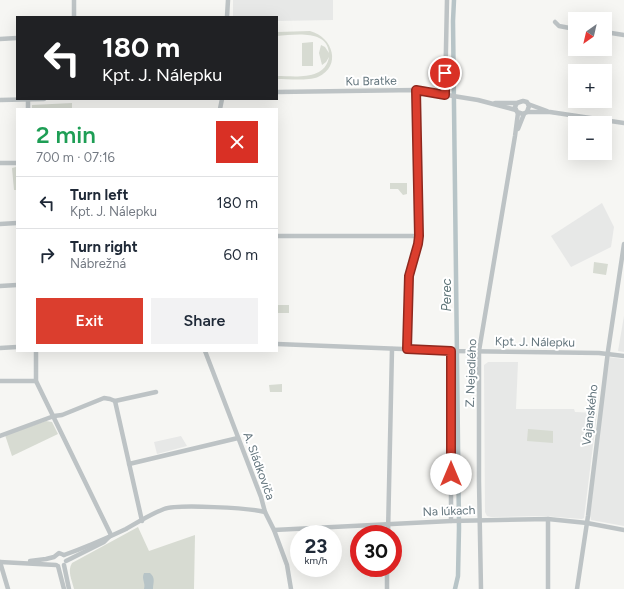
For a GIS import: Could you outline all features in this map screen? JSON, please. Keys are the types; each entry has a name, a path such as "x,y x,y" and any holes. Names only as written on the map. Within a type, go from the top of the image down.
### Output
{"street":[{"path":"74,0 74,16"},
{"path":"227,16 228,0"},
{"path":"445,95 446,0"},
{"path":"555,22 559,26 568,28"},
{"path":"612,33 624,35"},
{"path":"0,39 16,38"},
{"path":"407,349 409,276 419,236 416,90"},
{"name":"Ku Bratke","path":"278,92 416,90 489,102 517,102"},
{"path":"0,100 28,100"},
{"path":"550,112 523,101 517,102 515,106 517,111 525,113 550,112 624,123"},
{"name":"Ku Bratke","path":"489,102 517,111"},
{"path":"525,113 529,108 528,104"},
{"name":"Z. Nejedlého","path":"481,589 479,351 515,136 517,111"},
{"name":"Z. Nejedlého","path":"515,136 525,113"},
{"path":"0,163 16,163"},
{"path":"0,224 16,223"},
{"path":"278,236 419,236"},
{"name":"Vajanského","path":"577,589 624,244"},
{"path":"0,286 16,285"},
{"name":"Kpt. J. Nálepku","path":"278,344 452,351 608,354 624,356"},
{"path":"0,348 16,347"},
{"path":"388,524 392,349"},
{"name":"Z. Nejedlého","path":"452,351 452,521"},
{"path":"36,352 36,381 111,535"},
{"name":"A. Sládkoviča","path":"205,352 263,502 264,512 275,532 287,564 291,589"},
{"path":"0,381 36,381"},
{"path":"0,436 54,416 62,415 104,398 115,401 156,392"},
{"path":"115,401 142,521"},
{"path":"129,464 238,438"},
{"path":"22,563 54,557 59,553 64,555 142,521 165,509 176,507 239,508 264,512"},
{"path":"548,519 548,589"},
{"name":"Na lúkach","path":"275,532 388,524 548,519 586,523 624,530"},
{"path":"8,589 0,562 57,566 104,542 111,535"},
{"path":"64,555 69,589"},
{"path":"54,557 53,560 57,566 64,589"},
{"path":"387,577 387,589"}],"shaded area":[{"path":"233,0 333,0 333,20 278,21 278,16 233,16"},
{"path":"310,31 318,34 329,45 332,52 330,66 325,72 314,78 278,79 278,76 308,76 316,74 326,65 329,57 322,65 319,53 321,45 325,47 329,53 327,45 316,37 309,35 278,36 278,32"},
{"path":"313,42 313,66 302,66 302,43"},
{"path":"72,103 72,108 32,108 32,105"},
{"path":"16,167 16,190 14,190 12,168"},
{"path":"390,183 407,183 407,194 403,195 398,189 390,189"},
{"path":"602,203 614,227 611,247 571,267 551,236"},
{"path":"594,262 608,264 606,275 593,273"},
{"path":"278,305 289,305 289,313 278,313"},
{"path":"624,316 624,352 618,351"},
{"path":"608,357 624,359 624,526 591,520 590,515"},
{"path":"488,362 518,362 516,409 574,409 575,412 597,413 584,518 487,516 485,512 484,365"},
{"path":"282,384 282,392 270,392 269,385"},
{"path":"46,421 52,422 58,434 12,456 5,435"},
{"path":"528,429 553,431 553,443 527,441"},
{"path":"181,436 187,446 157,454 154,442"},
{"path":"138,527 149,551 195,535 194,589 74,589 70,572 72,563"},
{"path":"144,573 150,573 153,577 153,589 144,589"}],"waterway":[{"name":"Perec","path":"454,0 459,528 458,576 455,589"}],"route":[{"path":"445,73 445,95 416,90 419,236 409,272 407,349 451,351 451,474"}]}
